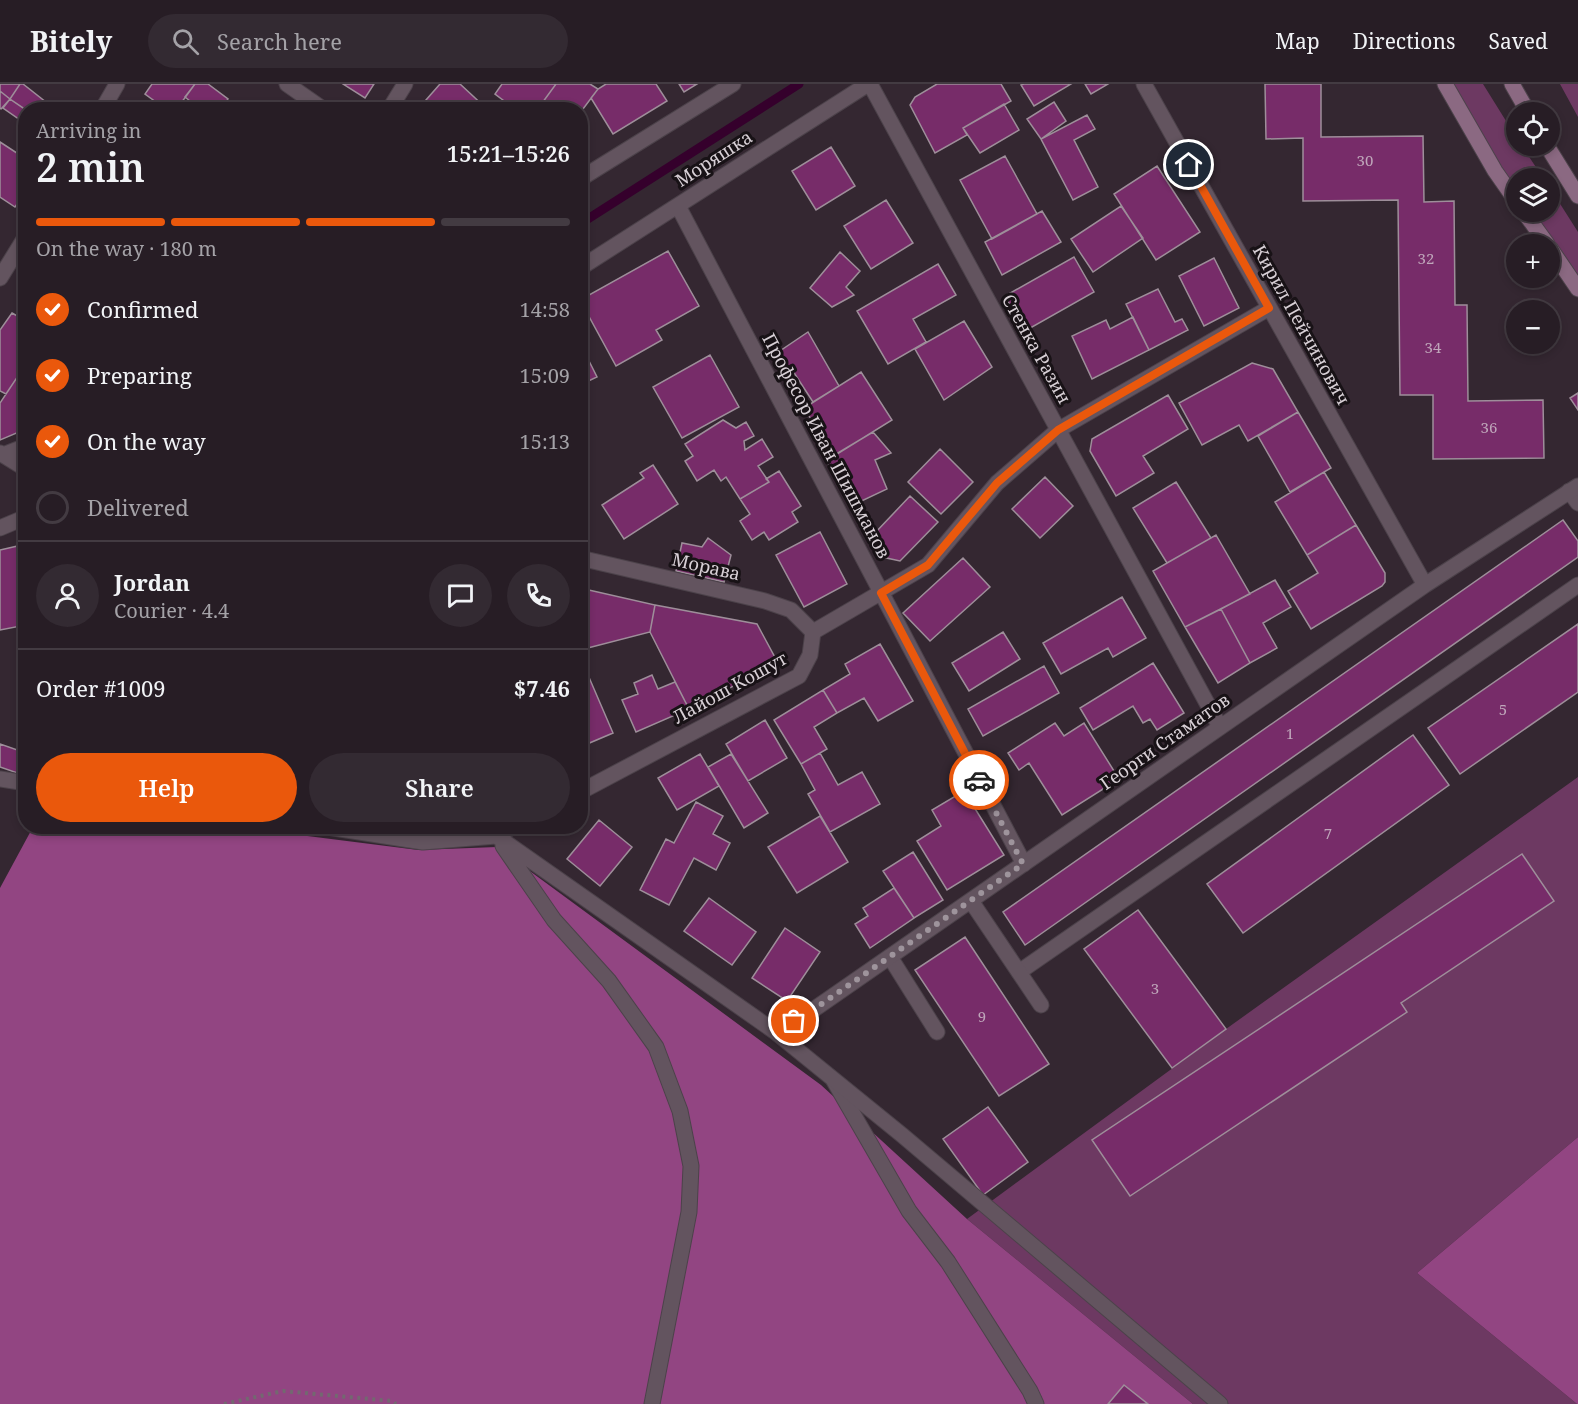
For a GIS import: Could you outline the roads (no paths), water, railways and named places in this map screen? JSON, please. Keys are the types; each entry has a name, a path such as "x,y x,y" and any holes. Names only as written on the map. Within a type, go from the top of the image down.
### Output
{"main road":[{"path":"1445,84 1506,187"},
{"path":"1512,84 1522,102"},
{"path":"1553,156 1578,196"},
{"path":"1560,263 1578,289"}],"street":[{"path":"107,102 117,84"},
{"path":"287,84 313,102"},
{"path":"393,102 405,84"},
{"path":"588,174 733,84"},
{"name":"Моряшка","path":"588,263 869,84"},
{"name":"Стенка Разин","path":"869,84 1220,728"},
{"name":"Кирил Пейчинович","path":"1144,84 1425,585"},
{"name":"Професор Иван Шишманов","path":"678,206 1023,864"},
{"path":"0,278 18,249"},
{"path":"813,632 928,565 997,483 1058,430 1269,308"},
{"path":"2,454 18,449"},
{"path":"2,454 18,464"},
{"name":"Георги Стаматов","path":"774,1031 813,1010 1425,585 1575,493"},
{"path":"0,528 18,521"},
{"name":"Морава","path":"588,560 765,601 791,610 813,632"},
{"path":"1018,972 1578,585"},
{"name":"Лайош Кошут","path":"588,788 799,676 810,655 813,632"},
{"path":"0,779 18,782"},
{"path":"372,834 423,842 500,834"},
{"path":"493,834 774,1031 912,1143 1220,1404"},
{"path":"496,836 554,920 609,981 656,1047 680,1111 691,1166 688,1212 652,1404"},
{"path":"971,901 1041,1005"},
{"path":"890,957 937,1032"},
{"path":"833,1079 909,1211 948,1262 1036,1404"}],"waterway":[{"path":"588,219 799,84"}]}
